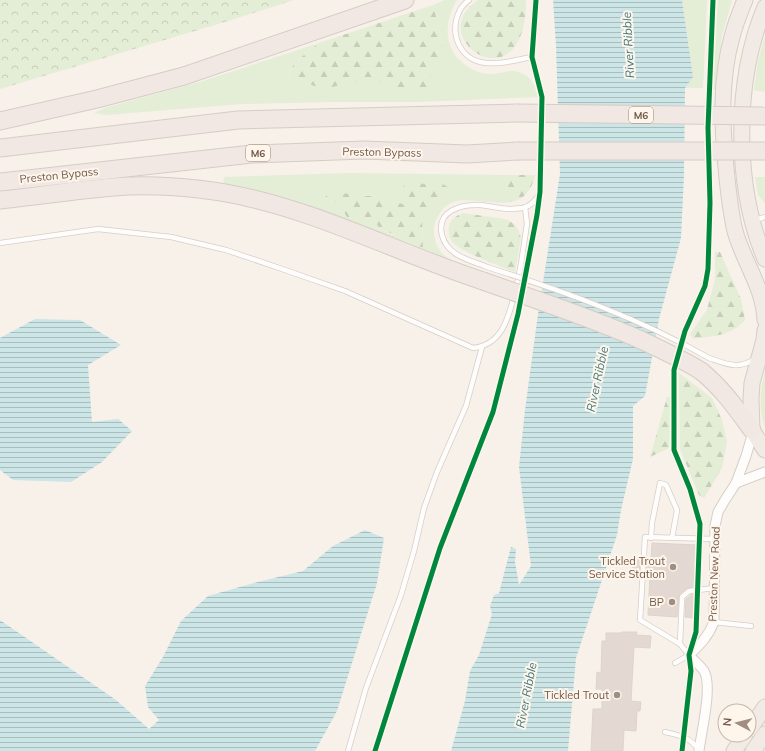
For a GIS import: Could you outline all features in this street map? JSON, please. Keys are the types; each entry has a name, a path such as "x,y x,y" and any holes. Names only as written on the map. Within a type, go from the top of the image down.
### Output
{"highway":[{"path":"0,121 97,99 184,76 405,0"},
{"path":"745,0 732,37 727,60 723,105 723,141 729,201 735,230 760,293 765,320"},
{"path":"765,7 748,61 741,125 741,148 745,175 759,219 760,247 765,259"},
{"name":"M6","path":"0,148 238,120 517,113 765,116"},
{"name":"Preston Bypass","path":"0,182 252,154 364,150 468,154 518,151 765,151"},
{"path":"0,200 115,187 166,187 225,193 290,209 450,270 485,274 675,355 705,364 711,379 729,398 765,450"},
{"path":"752,431 752,383 760,356 765,330"},
{"path":"757,718 765,707"},
{"path":"753,751 765,734"}],"street":[{"name":"Preston New Road","path":"689,655 703,643 710,633 714,622 715,526 718,512 736,483 746,456 752,431"},
{"path":"736,483 765,472"},
{"path":"689,655 704,672 707,680 707,694 699,751"}],"lane":[{"path":"469,0 460,9 455,31 458,45 466,54 480,62 490,63 532,57"},
{"path":"518,314 540,193 542,97 532,57 536,0"},
{"path":"485,274 454,254 446,245 441,229 443,217 454,209 467,206 480,205 512,209 525,207 533,203 540,193"},
{"path":"0,243 98,229 171,237 226,250 345,291 473,348 482,347 492,342 507,322 521,264 527,224 525,207"},
{"path":"348,751 366,688 401,595 414,551 424,508 436,472 466,406 482,347"},
{"path":"705,364 736,366 747,363 760,356"},
{"path":"651,538 652,522 660,483 666,485 677,510 672,538"},
{"path":"675,663 689,655 680,644 640,620 645,537 715,539"},
{"path":"680,644 682,596 689,591 715,588"},
{"path":"714,622 751,626"},
{"path":"665,732 684,737 695,745 699,751"}],"green space":[{"path":"0,0 294,0 0,89"},
{"path":"445,0 457,0 449,18 448,36 450,45 460,61 468,67 482,73 495,74 513,71 525,75 532,82 538,97 418,102 242,104 106,115 94,113 105,108 203,81 319,43 294,63 288,79 326,89 350,82 382,82 396,93 443,44 433,5"},
{"path":"478,0 526,0 522,33 510,51 496,58 480,55 468,45 461,31 463,15"},
{"path":"682,0 707,0 703,88 685,88 693,77"},
{"path":"718,0 732,0 722,36 716,90 713,90"},
{"path":"433,5 443,44 427,87 396,93 382,82 350,82 326,89 288,79 294,63 319,43"},
{"path":"765,35 765,92 754,90 758,61"},
{"path":"349,173 505,175 507,190 503,199 491,202 470,200 457,201 450,203 440,213 434,225 436,244 446,257 454,262 423,251 422,218 419,212 432,203 438,204 449,193 454,191 431,181 405,195 408,201 403,204 394,202 388,205 374,196 360,196 354,192 325,198 338,203 364,220 373,217 379,228 395,236 392,237 317,209 260,193 223,185 224,177"},
{"path":"505,175 535,175 529,190 520,199 500,203 492,202 502,199 507,190"},
{"path":"755,177 765,177 765,203 758,195"},
{"path":"414,180 423,184 431,181 440,181 455,191 449,193 438,204 432,203 428,211 419,212 422,218 423,251 392,237 395,235 379,228 373,217 364,220 347,217 338,203 324,198 336,187 343,194 354,192 360,196 374,196 388,205 394,202 403,204 407,201 403,186"},
{"path":"463,213 505,219 516,226 521,238 515,272 471,254 455,245 449,235 450,224 452,220"},
{"path":"715,252 720,252 741,299 745,320 740,325 728,332 715,336 693,339 690,334 707,310 715,279"},
{"path":"765,372 765,428 760,400"},
{"path":"679,373 712,398 722,420 727,442 722,468 704,498 699,495 680,449"},
{"path":"667,397 670,397 669,448 650,457"}],"water":[{"name":"River Ribble","path":"553,0 682,0 693,77 685,88 684,175 681,238 659,319 645,396 633,406 633,459 621,510 617,535 576,658 568,751 451,751 465,701 470,671 479,655 492,614 490,606 494,595 499,593 511,547 516,549 515,562 519,585 531,566 519,467 538,314 560,174"},
{"path":"35,319 80,320 121,345 88,365 92,422 118,419 132,431 102,462 71,482 13,480 0,470 0,338"},
{"path":"365,530 384,538 377,583 337,711 315,751 0,751 0,620 116,700 149,729 159,720 148,707 145,686 163,657 181,621 208,596 303,571 333,546"}],"building":[{"path":"652,543 697,545 695,587 687,588 679,595 677,617 648,615 650,575 646,574 647,559 651,560"},
{"path":"633,558 640,559 639,574 632,574"},
{"path":"694,594 693,618 685,617 686,599"},
{"name":"Tickled Trout","path":"637,632 636,635 651,636 650,648 634,647 631,701 641,702 640,711 637,711 636,731 624,730 623,751 591,751 593,709 602,709 602,689 596,689 597,672 601,673 602,641 606,641 606,633"}],"cycle path":[{"path":"375,751 440,548 493,412 518,314 540,192 542,97 532,57 536,0"},
{"path":"682,751 691,671 689,655 696,632 700,524 690,489 674,450 674,370 685,331 705,286 708,269 710,203 708,128 713,0"}],"place":[{"name":"Tickled Trout Service Station","path":"673,567"},
{"name":"BP","path":"672,602"},
{"name":"Tickled Trout","path":"617,695"}]}
